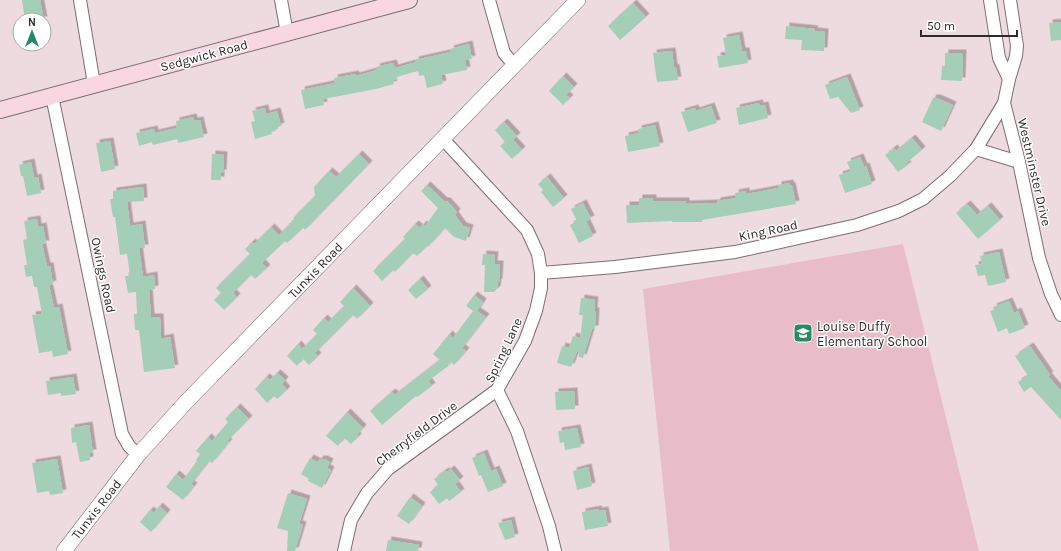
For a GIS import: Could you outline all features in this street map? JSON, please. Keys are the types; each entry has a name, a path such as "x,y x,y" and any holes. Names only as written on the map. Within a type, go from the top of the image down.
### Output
{"main road":[{"name":"Sedgwick Road","path":"0,110 409,0"}],"street":[{"path":"80,0 94,84"},
{"path":"281,0 286,33"},
{"path":"489,0 504,53 514,65"},
{"name":"Tunxis Road","path":"64,551 138,455 186,402 578,0"},
{"path":"990,0 999,58 1009,79"},
{"name":"Westminster Drive","path":"1010,0 1017,46 1016,56 1004,103 1019,162 1039,258 1051,294 1061,315"},
{"name":"Owings Road","path":"52,96 122,434 129,446 138,455"},
{"name":"King Road","path":"541,273 615,267 734,252 857,225 910,207 923,199 950,176 976,148 1004,103"},
{"name":"Spring Lane","path":"443,139 527,230 538,254 541,273 541,288 536,311 525,342 497,390 517,431 549,526 555,551"},
{"path":"976,148 1019,162"},
{"name":"Cherryfield Drive","path":"344,551 351,520 367,493 388,469 497,390"}],"shaded area":[{"name":"Louise Duffy Elementary School","path":"903,244 979,551 670,551 643,289"}],"building":[{"path":"22,0 40,0 42,12 24,12"},
{"path":"633,3 646,17 620,40 608,26"},
{"path":"1061,22 1061,40 1051,41 1049,23"},
{"path":"786,26 815,29 814,31 825,32 824,51 801,50 802,40 785,39"},
{"path":"739,35 742,51 746,51 748,63 719,68 717,56 726,55 723,38"},
{"path":"469,44 472,59 465,60 467,70 441,75 443,84 427,88 424,75 419,76 418,71 396,77 397,79 393,80 394,84 323,99 324,105 305,109 301,90 335,83 334,78 355,74 356,76 377,70 376,67 393,63 395,68 416,62 415,60 451,52 450,49"},
{"path":"672,51 674,67 676,68 678,80 657,82 653,53"},
{"path":"945,53 963,53 962,81 941,80 942,66 945,66"},
{"path":"563,76 574,87 566,95 570,98 563,105 549,91"},
{"path":"847,77 860,110 851,113 838,97 830,99 825,85"},
{"path":"933,98 937,98 953,105 941,131 922,122"},
{"path":"759,103 760,106 765,105 768,118 739,125 736,108"},
{"path":"711,106 717,123 688,132 681,112 695,108 696,111"},
{"path":"265,108 266,114 277,111 281,126 278,127 278,129 271,131 272,134 255,139 251,122 255,121 252,111"},
{"path":"193,117 194,121 200,120 204,137 178,143 177,139 153,145 152,142 139,146 136,133 154,129 155,133 177,128 176,121"},
{"path":"504,122 517,136 513,140 522,150 512,159 500,146 505,142 495,130"},
{"path":"655,125 660,146 628,152 625,136 639,133 638,129"},
{"path":"912,138 922,150 906,163 908,165 898,172 885,155 894,148 896,151"},
{"path":"110,141 115,169 101,172 96,143"},
{"path":"212,154 224,155 221,180 211,180"},
{"path":"359,154 369,164 305,230 303,228 287,243 279,235 294,219 293,218 315,196 314,187 329,171 336,177"},
{"path":"860,157 864,167 866,166 872,184 845,193 839,175 851,171 847,162"},
{"path":"31,162 34,178 38,177 41,193 27,196 19,165"},
{"path":"547,177 564,198 553,207 541,192 543,190 538,184"},
{"path":"790,183 796,204 702,220 702,222 672,221 627,223 626,205 639,205 639,198 653,198 653,201 686,201 686,204 717,203 717,201 736,198 735,193 746,191 746,194 778,188 778,185"},
{"path":"427,185 444,201 447,201 457,212 455,215 463,226 470,228 466,241 454,237 445,228 428,247 427,246 417,256 413,253 395,272 393,270 382,281 373,271 405,239 403,237 415,224 420,228 423,224 425,226 438,208 421,191"},
{"path":"143,187 144,201 127,202 130,226 142,224 145,248 139,248 143,277 154,275 155,289 149,290 151,317 160,317 161,339 170,337 175,368 144,372 139,330 135,330 134,314 137,314 136,292 128,293 125,276 130,276 127,254 120,255 115,217 113,217 110,199 113,199 113,191"},
{"path":"583,203 591,219 586,221 593,236 579,243 570,225 577,221 571,209"},
{"path":"967,204 977,215 988,206 1000,220 978,239 956,213"},
{"path":"37,219 38,227 43,226 46,244 42,244 47,266 50,266 53,284 49,285 54,308 59,307 68,354 53,357 52,351 39,353 32,315 42,314 37,287 34,287 32,276 26,277 24,265 27,265 23,240 27,239 24,221"},
{"path":"271,227 285,241 262,263 267,268 255,279 251,275 233,293 237,297 224,310 214,300 221,293 216,288 250,254 245,249 252,242 254,244"},
{"path":"999,252 1006,282 988,286 985,275 978,276 975,265 982,264 980,256"},
{"path":"483,254 495,255 494,264 500,264 499,282 497,289 494,292 484,292 485,265 482,265"},
{"path":"420,279 428,289 416,299 408,290"},
{"path":"353,288 370,306 357,319 353,315 315,353 318,356 309,365 303,359 297,366 287,356 298,344 302,349 317,334 313,330 324,318 328,322 344,306 340,302"},
{"path":"474,295 483,302 477,311 486,317 462,348 466,351 454,365 451,362 447,367 428,381 432,386 417,397 416,396 382,425 370,411 392,392 395,395 440,360 433,354 449,334 453,338 473,311 466,306"},
{"path":"581,298 595,300 595,329 592,329 583,358 579,357 579,352 577,351 571,367 557,363 562,346 569,348 573,336 580,338 583,315 579,315"},
{"path":"1009,301 1014,313 1018,311 1025,328 1009,334 1007,328 998,332 990,311 994,310 993,307"},
{"path":"1030,346 1050,375 1048,376 1061,391 1061,420 1031,387 1024,392 1018,382 1028,376 1015,356"},
{"path":"277,373 285,380 282,384 287,390 277,399 274,396 267,403 255,389 266,377 270,380"},
{"path":"73,377 76,394 61,396 61,393 48,395 46,381"},
{"path":"574,391 575,409 556,410 555,392"},
{"path":"237,407 249,419 227,441 229,442 212,463 209,461 191,484 194,486 183,500 166,487 176,474 183,480 197,461 196,460 200,454 196,451 208,437 212,441 228,422 225,419"},
{"path":"347,412 363,428 357,435 358,437 351,444 344,438 338,446 326,436"},
{"path":"89,425 93,453 89,453 90,460 80,462 76,442 72,443 71,428"},
{"path":"577,428 581,447 565,450 564,442 560,443 558,431"},
{"path":"484,453 491,471 496,469 503,486 488,492 481,475 479,476 472,458"},
{"path":"310,458 318,462 320,459 324,459 330,462 327,468 331,470 322,488 308,481 309,479 301,474"},
{"path":"57,459 63,493 50,495 49,491 37,493 32,463"},
{"path":"588,467 592,486 577,490 573,471"},
{"path":"451,469 460,480 455,484 461,492 449,501 447,498 439,504 430,492 438,485 434,479 445,471 447,472"},
{"path":"288,493 307,499 299,524 303,525 295,551 287,551 288,531 277,528"},
{"path":"410,497 422,506 409,524 397,516"},
{"path":"159,506 167,513 151,532 140,522 150,510 154,513"},
{"path":"598,509 599,511 605,510 608,526 585,530 582,512"},
{"path":"511,520 515,537 505,540 498,523"},
{"path":"388,540 419,545 418,551 386,551"}],"place":[{"name":"Louise Duffy Elementary School","path":"803,333"}]}
